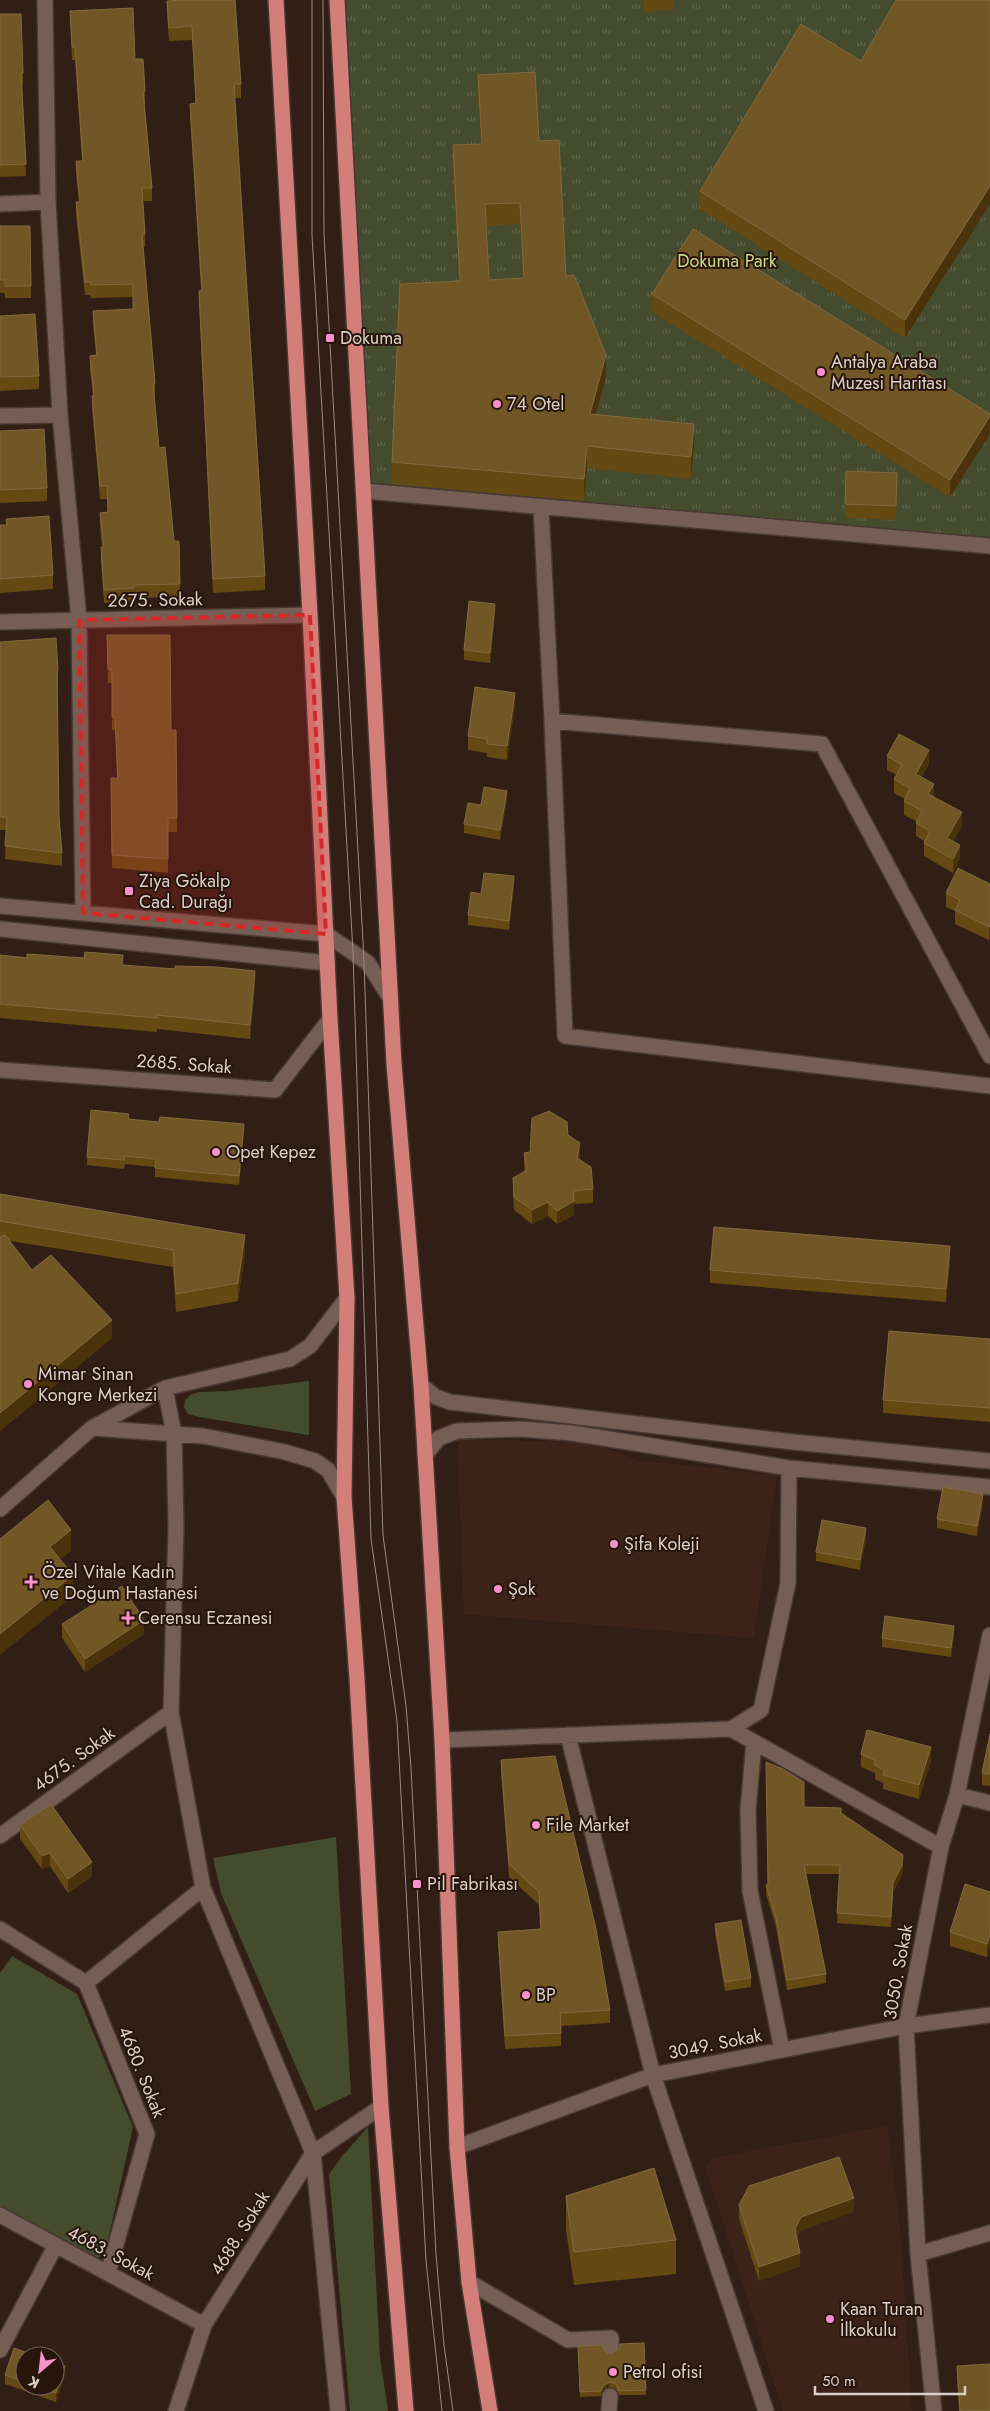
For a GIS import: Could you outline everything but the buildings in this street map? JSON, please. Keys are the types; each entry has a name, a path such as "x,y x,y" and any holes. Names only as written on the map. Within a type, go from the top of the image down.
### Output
{"highway":[{"path":"276,0 330,1018 347,1298 344,1497 381,2107 406,2411"},
{"path":"337,0 390,998 421,1385 442,1740 457,2147 469,2282 490,2411"}],"street":[{"path":"45,0 48,202 60,415 78,620 83,913"},
{"path":"0,204 48,202"},
{"path":"0,416 60,415"},
{"path":"364,491 990,546"},
{"path":"541,508 566,1036 990,1086"},
{"name":"2675. Sokak","path":"0,622 310,615"},
{"path":"552,721 822,744 990,1056"},
{"path":"0,906 326,934 368,963 390,998"},
{"path":"0,928 327,963"},
{"name":"2685. Sokak","path":"0,1070 275,1090 330,1018"},
{"path":"0,1510 92,1428 165,1388 290,1359 310,1346 347,1298"},
{"path":"421,1385 436,1397 450,1402 793,1442 990,1461"},
{"path":"165,1388 174,1434 176,1527 171,1712 203,1888 313,2153 338,2411"},
{"path":"519,1411 520,1429"},
{"path":"92,1428 203,1436 285,1452 315,1461 328,1470 344,1497"},
{"path":"425,1455 439,1438 457,1431 520,1429 572,1433 789,1468 990,1487"},
{"path":"442,1740 731,1729 761,1710 788,1583 789,1468"},
{"name":"3050. Sokak","path":"934,2411 918,2254 906,2026 941,1847 958,1795 990,1635"},
{"name":"4675. Sokak","path":"0,1836 171,1712"},
{"path":"731,1729 941,1847"},
{"path":"568,1735 653,2075 766,2411"},
{"path":"754,1742 748,1810 750,1891 782,2050"},
{"path":"958,1795 990,1803"},
{"path":"0,1929 86,1983 203,1888"},
{"name":"4680. Sokak","path":"86,1983 147,2134 108,2273"},
{"name":"3049. Sokak","path":"457,2147 653,2075 906,2026 990,2015"},
{"name":"4688. Sokak","path":"176,2411 204,2325 313,2153 381,2107"},
{"name":"4683. Sokak","path":"0,2215 204,2325"},
{"path":"918,2254 990,2234"},
{"path":"0,2350 56,2245"},
{"path":"469,2282 568,2340 611,2338 611,2349"},
{"path":"609,2411 610,2396"}],"highlighted area":[{"path":"310,615 326,934 83,913 79,620"}],"shaded area":[{"name":"Şifa Koleji","path":"457,1439 590,1442 638,1460 777,1475 754,1638 464,1614"},
{"name":"Kaan Turan İlkokulu","path":"887,2126 900,2227 912,2411 783,2411 706,2169 711,2158"}],"green space":[{"name":"Dokuma Park","path":"340,0 990,0 990,546 364,491"},
{"path":"309,1381 309,1435 199,1417 188,1414 184,1407 185,1401 190,1395 199,1392 227,1391"},
{"path":"336,1837 351,2094 315,2111 221,1893 213,1858"},
{"path":"12,1956 77,1994 133,2127 106,2250 95,2261 0,2206 0,1973"},
{"path":"368,2127 380,2357 388,2411 350,2411 329,2174"}],"tram line":[{"path":"312,0 312,235 353,952 371,1539 397,1721 426,2261 442,2411"},
{"path":"323,0 324,235 364,960 383,1535 406,1706 411,1768 436,2254 444,2345 453,2411"}],"place":[{"name":"Dokuma","path":"330,338"},
{"name":"Antalya Araba Muzesi Haritası","path":"821,372"},
{"name":"74 Otel","path":"497,404"},
{"name":"Ziya Gökalp Cad. Durağı","path":"129,891"},
{"name":"Opet Kepez","path":"216,1152"},
{"name":"Mimar Sinan Kongre Merkezi","path":"28,1384"},
{"name":"Şifa Koleji","path":"614,1544"},
{"name":"Özel Vitale Kadın ve Doğum Hastanesi","path":"31,1582"},
{"name":"Şok","path":"498,1589"},
{"name":"Cerensu Eczanesi","path":"128,1618"},
{"name":"File Market","path":"536,1825"},
{"name":"Pil Fabrikası","path":"417,1884"},
{"name":"BP","path":"526,1995"},
{"name":"Kaan Turan İlkokulu","path":"830,2319"},
{"name":"Petrol ofisi","path":"613,2372"}]}
